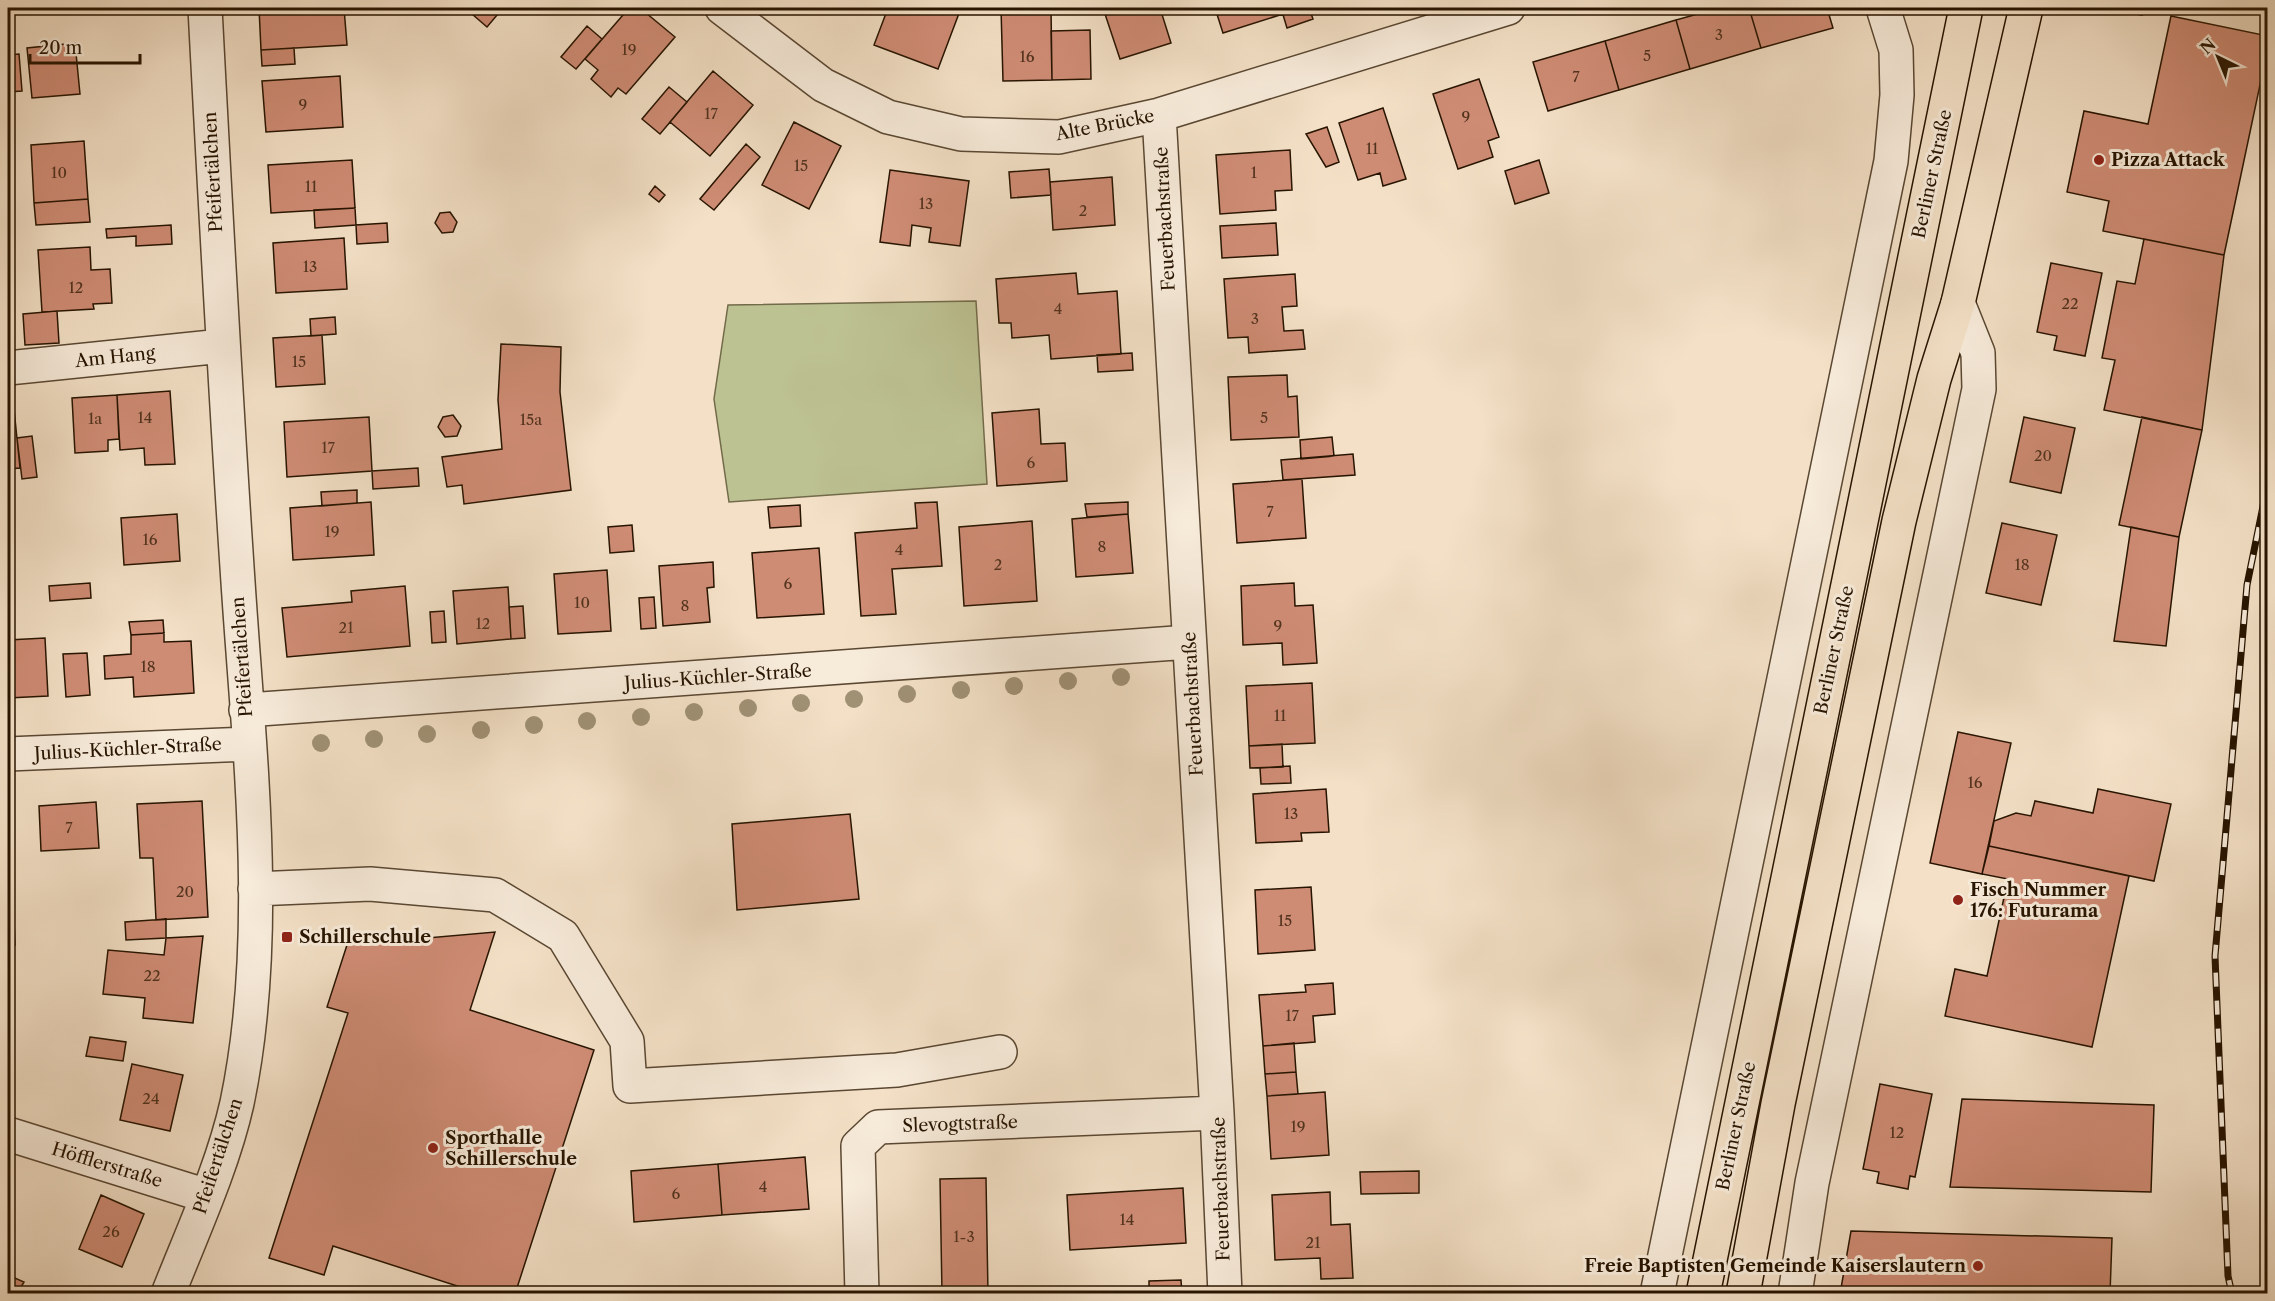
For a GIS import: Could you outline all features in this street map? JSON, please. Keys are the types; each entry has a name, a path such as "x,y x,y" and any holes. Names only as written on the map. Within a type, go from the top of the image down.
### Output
{"main road":[{"name":"Berliner Straße","path":"1703,1293 1966,8"},
{"name":"Berliner Straße","path":"1743,1293 1778,1104 1899,520 1934,379 1958,303 2026,8"}],"street":[{"name":"Pfeifertälchen","path":"168,1293 207,1196 236,1105 250,1016 256,936 248,744 222,346 205,8"},
{"name":"Alte Brücke","path":"722,8 823,85 888,117 961,134 1059,137 1159,115 1464,14 1509,8"},
{"path":"1657,1293 1891,161 1897,95 1896,50 1883,8"},
{"name":"Feuerbachstraße","path":"1159,115 1217,1113 1225,1293"},
{"path":"1795,1293 1812,1183 1979,389 1978,353 1958,303"},
{"name":"Am Hang","path":"8,368 222,346"},
{"name":"Julius-Küchler-Straße","path":"246,710 1189,642"},
{"name":"Julius-Küchler-Straße","path":"8,754 248,744"},
{"path":"255,889 370,884 495,895 564,936 627,1041 630,1086 897,1070 1000,1052"},
{"name":"Slevogtstraße","path":"862,1293 858,1146 878,1127 1217,1113"},
{"name":"Höfflerstraße","path":"8,1134 207,1196"}],"green space":[{"path":"976,301 987,484 729,502 714,399 728,305"}],"building":[{"path":"259,8 344,8 347,45 261,50"},
{"path":"478,8 503,8 487,27 472,14"},
{"path":"629,8 640,8 675,37 626,94 618,88 611,97 591,79 598,70 585,59"},
{"path":"888,8 961,8 938,69 874,45"},
{"path":"1001,8 1051,8 1052,80 1003,81"},
{"path":"1103,8 1160,8 1171,43 1120,59"},
{"path":"1215,8 1281,8 1283,14 1223,33"},
{"path":"1281,8 1309,8 1313,19 1287,28"},
{"path":"1719,8 1749,8 1761,48 1690,69 1676,20"},
{"path":"1749,8 1827,8 1833,28 1761,48"},
{"path":"2104,8 2143,8 2142,15"},
{"path":"2171,16 2268,36 2268,47 2224,255 2103,231 2109,201 2067,192 2084,111 2148,124"},
{"path":"1676,20 1690,69 1619,90 1605,41"},
{"path":"587,26 602,39 576,69 561,57"},
{"path":"1090,30 1091,79 1052,80 1051,31"},
{"path":"1605,41 1619,90 1548,111 1533,62"},
{"path":"75,43 80,94 32,98 27,48"},
{"path":"294,48 295,64 262,66 261,50"},
{"path":"19,54 22,91 8,92 8,55"},
{"path":"713,71 753,105 710,156 670,122"},
{"path":"340,76 343,127 266,132 262,81"},
{"path":"1479,79 1499,137 1488,141 1493,157 1458,169 1433,94"},
{"path":"669,87 687,102 660,134 642,119"},
{"path":"1383,108 1406,179 1383,186 1380,173 1358,180 1339,123"},
{"path":"794,122 841,146 809,209 762,185"},
{"path":"1327,127 1339,162 1326,167 1306,134"},
{"path":"84,141 88,199 34,203 31,145"},
{"path":"746,144 760,157 714,210 700,199"},
{"path":"1290,150 1292,190 1275,191 1276,210 1220,214 1216,155"},
{"path":"352,160 355,208 271,213 268,165"},
{"path":"1539,160 1549,193 1515,204 1505,171"},
{"path":"1049,169 1051,195 1011,198 1009,172"},
{"path":"890,170 969,181 960,246 929,242 931,228 912,225 910,246 880,242"},
{"path":"1112,177 1115,225 1053,230 1050,182"},
{"path":"655,186 665,195 659,202 649,194"},
{"path":"88,199 90,222 36,225 34,203"},
{"path":"355,208 356,225 315,228 314,210"},
{"path":"450,212 457,222 453,232 442,233 435,223 440,213"},
{"path":"387,223 388,242 357,244 356,225"},
{"path":"1276,223 1278,255 1222,258 1220,226"},
{"path":"171,225 172,244 136,246 136,236 107,238 106,229"},
{"path":"344,238 347,289 276,293 273,243"},
{"path":"2144,239 2224,255 2202,430 2104,410 2115,360 2102,358 2117,281 2135,284"},
{"path":"90,247 91,270 110,269 112,303 93,304 94,309 42,312 38,250"},
{"path":"2051,263 2102,273 2085,356 2054,350 2057,336 2037,332"},
{"path":"1076,273 1078,294 1117,291 1121,354 1051,359 1049,335 1012,338 1011,323 999,323 996,279"},
{"path":"1295,274 1297,306 1282,307 1284,331 1303,330 1305,349 1249,353 1248,337 1228,338 1224,279"},
{"path":"57,311 59,343 25,345 23,314"},
{"path":"335,317 336,334 311,336 310,319"},
{"path":"322,335 325,384 276,387 273,338"},
{"path":"501,344 561,347 560,392 571,490 464,504 462,485 447,487 442,457 502,449 498,400"},
{"path":"1132,353 1133,370 1098,372 1097,355"},
{"path":"1287,375 1288,397 1297,396 1299,437 1231,440 1228,377"},
{"path":"170,391 175,464 145,465 144,448 120,450 117,395"},
{"path":"117,395 119,439 108,440 108,451 75,453 72,398"},
{"path":"14,409 20,468 8,469 8,410"},
{"path":"1039,409 1041,444 1065,443 1067,481 997,486 992,413"},
{"path":"453,415 461,426 457,436 445,437 438,427 443,417"},
{"path":"369,417 372,471 287,477 284,422"},
{"path":"2024,417 2075,428 2061,493 2010,482"},
{"path":"2142,417 2202,430 2179,537 2119,525"},
{"path":"32,436 37,477 22,479 17,438"},
{"path":"1332,437 1334,456 1301,459 1300,440"},
{"path":"1353,454 1355,475 1283,480 1281,460"},
{"path":"418,468 419,486 373,489 372,471"},
{"path":"1302,479 1306,538 1237,543 1233,484"},
{"path":"357,490 357,503 322,506 321,492"},
{"path":"371,502 374,555 293,560 290,508"},
{"path":"937,502 942,566 892,569 896,614 861,616 855,533 917,528 915,503"},
{"path":"1128,502 1128,514 1087,517 1085,504"},
{"path":"800,505 801,526 770,528 768,507"},
{"path":"177,514 180,561 124,565 121,518"},
{"path":"1128,514 1133,573 1076,577 1072,519"},
{"path":"1032,521 1037,601 964,606 959,527"},
{"path":"2002,523 2057,535 2041,605 1986,593"},
{"path":"632,525 634,551 610,553 608,527"},
{"path":"2131,527 2179,537 2166,646 2114,641"},
{"path":"819,548 824,614 757,618 752,553"},
{"path":"713,562 714,587 707,588 710,622 663,626 659,566"},
{"path":"607,570 611,631 558,634 554,574"},
{"path":"90,583 91,598 50,601 49,586"},
{"path":"1294,583 1295,606 1313,605 1317,663 1283,665 1282,643 1243,645 1241,586"},
{"path":"405,586 410,646 287,657 282,608 352,602 351,591"},
{"path":"508,587 511,639 457,644 453,591"},
{"path":"654,597 656,628 641,629 639,598"},
{"path":"523,606 525,638 511,639 509,607"},
{"path":"444,611 446,642 432,643 430,612"},
{"path":"163,620 164,633 131,635 129,622"},
{"path":"164,633 164,642 191,641 194,693 134,697 133,677 105,679 104,656 131,654 131,635"},
{"path":"45,638 48,696 8,698 8,640"},
{"path":"87,653 90,695 66,697 63,654"},
{"path":"1312,683 1315,743 1249,746 1246,686"},
{"path":"1958,732 2011,743 1982,874 1930,863"},
{"path":"1282,744 1283,767 1250,768 1249,746"},
{"path":"1290,766 1291,783 1261,784 1260,768"},
{"path":"1326,789 1329,832 1301,833 1302,841 1256,843 1253,794"},
{"path":"2098,789 2171,804 2154,881 1989,846 1994,821 2016,813 2031,816 2035,801 2093,813"},
{"path":"202,801 208,917 156,920 153,858 140,858 137,804"},
{"path":"96,802 99,848 41,851 39,806"},
{"path":"850,814 859,899 737,910 732,824"},
{"path":"1989,846 2129,876 2092,1047 1945,1016 1955,969 1987,976 2008,879 1982,874"},
{"path":"1311,887 1315,950 1258,954 1255,890"},
{"path":"8,898 13,898 15,945 8,945"},
{"path":"166,919 166,938 126,940 125,922"},
{"name":"Sporthalle Schillerschule","path":"495,932 470,1010 594,1050 515,1294 482,1294 333,1246 324,1275 269,1258 348,1013 327,1007 347,945"},
{"path":"203,936 193,1023 143,1018 145,998 103,994 108,950 164,955 166,938"},
{"path":"1333,983 1335,1014 1313,1016 1315,1042 1263,1046 1259,995 1306,992 1305,985"},
{"path":"90,1037 126,1042 123,1061 86,1056"},
{"path":"1294,1043 1296,1072 1265,1074 1263,1046"},
{"path":"132,1064 183,1075 170,1131 120,1120"},
{"path":"1296,1072 1298,1094 1267,1096 1265,1074"},
{"path":"1880,1084 1932,1094 1915,1177 1910,1176 1908,1189 1877,1183 1879,1172 1863,1169"},
{"path":"1325,1092 1329,1155 1271,1159 1267,1096"},
{"path":"1962,1099 2154,1105 2151,1192 1950,1187"},
{"path":"805,1157 809,1209 722,1215 718,1164"},
{"path":"718,1164 722,1215 634,1222 631,1171"},
{"path":"1419,1171 1419,1193 1361,1194 1360,1172"},
{"path":"986,1178 988,1294 942,1294 940,1179"},
{"path":"1183,1188 1186,1243 1070,1250 1067,1195"},
{"path":"1330,1192 1331,1225 1350,1224 1353,1278 1321,1279 1320,1258 1275,1260 1272,1195"},
{"path":"101,1195 144,1214 122,1267 79,1249"},
{"name":"Freie Baptisten Gemeinde Kaiserslautern","path":"1851,1231 2112,1238 2110,1294 1840,1294"},
{"path":"8,1275 24,1282 21,1287 28,1290 27,1294 8,1294"},
{"path":"1181,1280 1182,1294 1149,1294 1149,1281"}],"railway":[{"path":"2232,1294 2228,1276 2215,956 2247,585 2268,482"}],"place":[{"name":"Pizza Attack","path":"2099,160"},
{"name":"Fisch Nummer 176: Futurama","path":"1958,900"},
{"name":"Schillerschule","path":"287,937"},
{"name":"Sporthalle Schillerschule","path":"433,1148"},
{"name":"Freie Baptisten Gemeinde Kaiserslautern","path":"1978,1266"}]}
